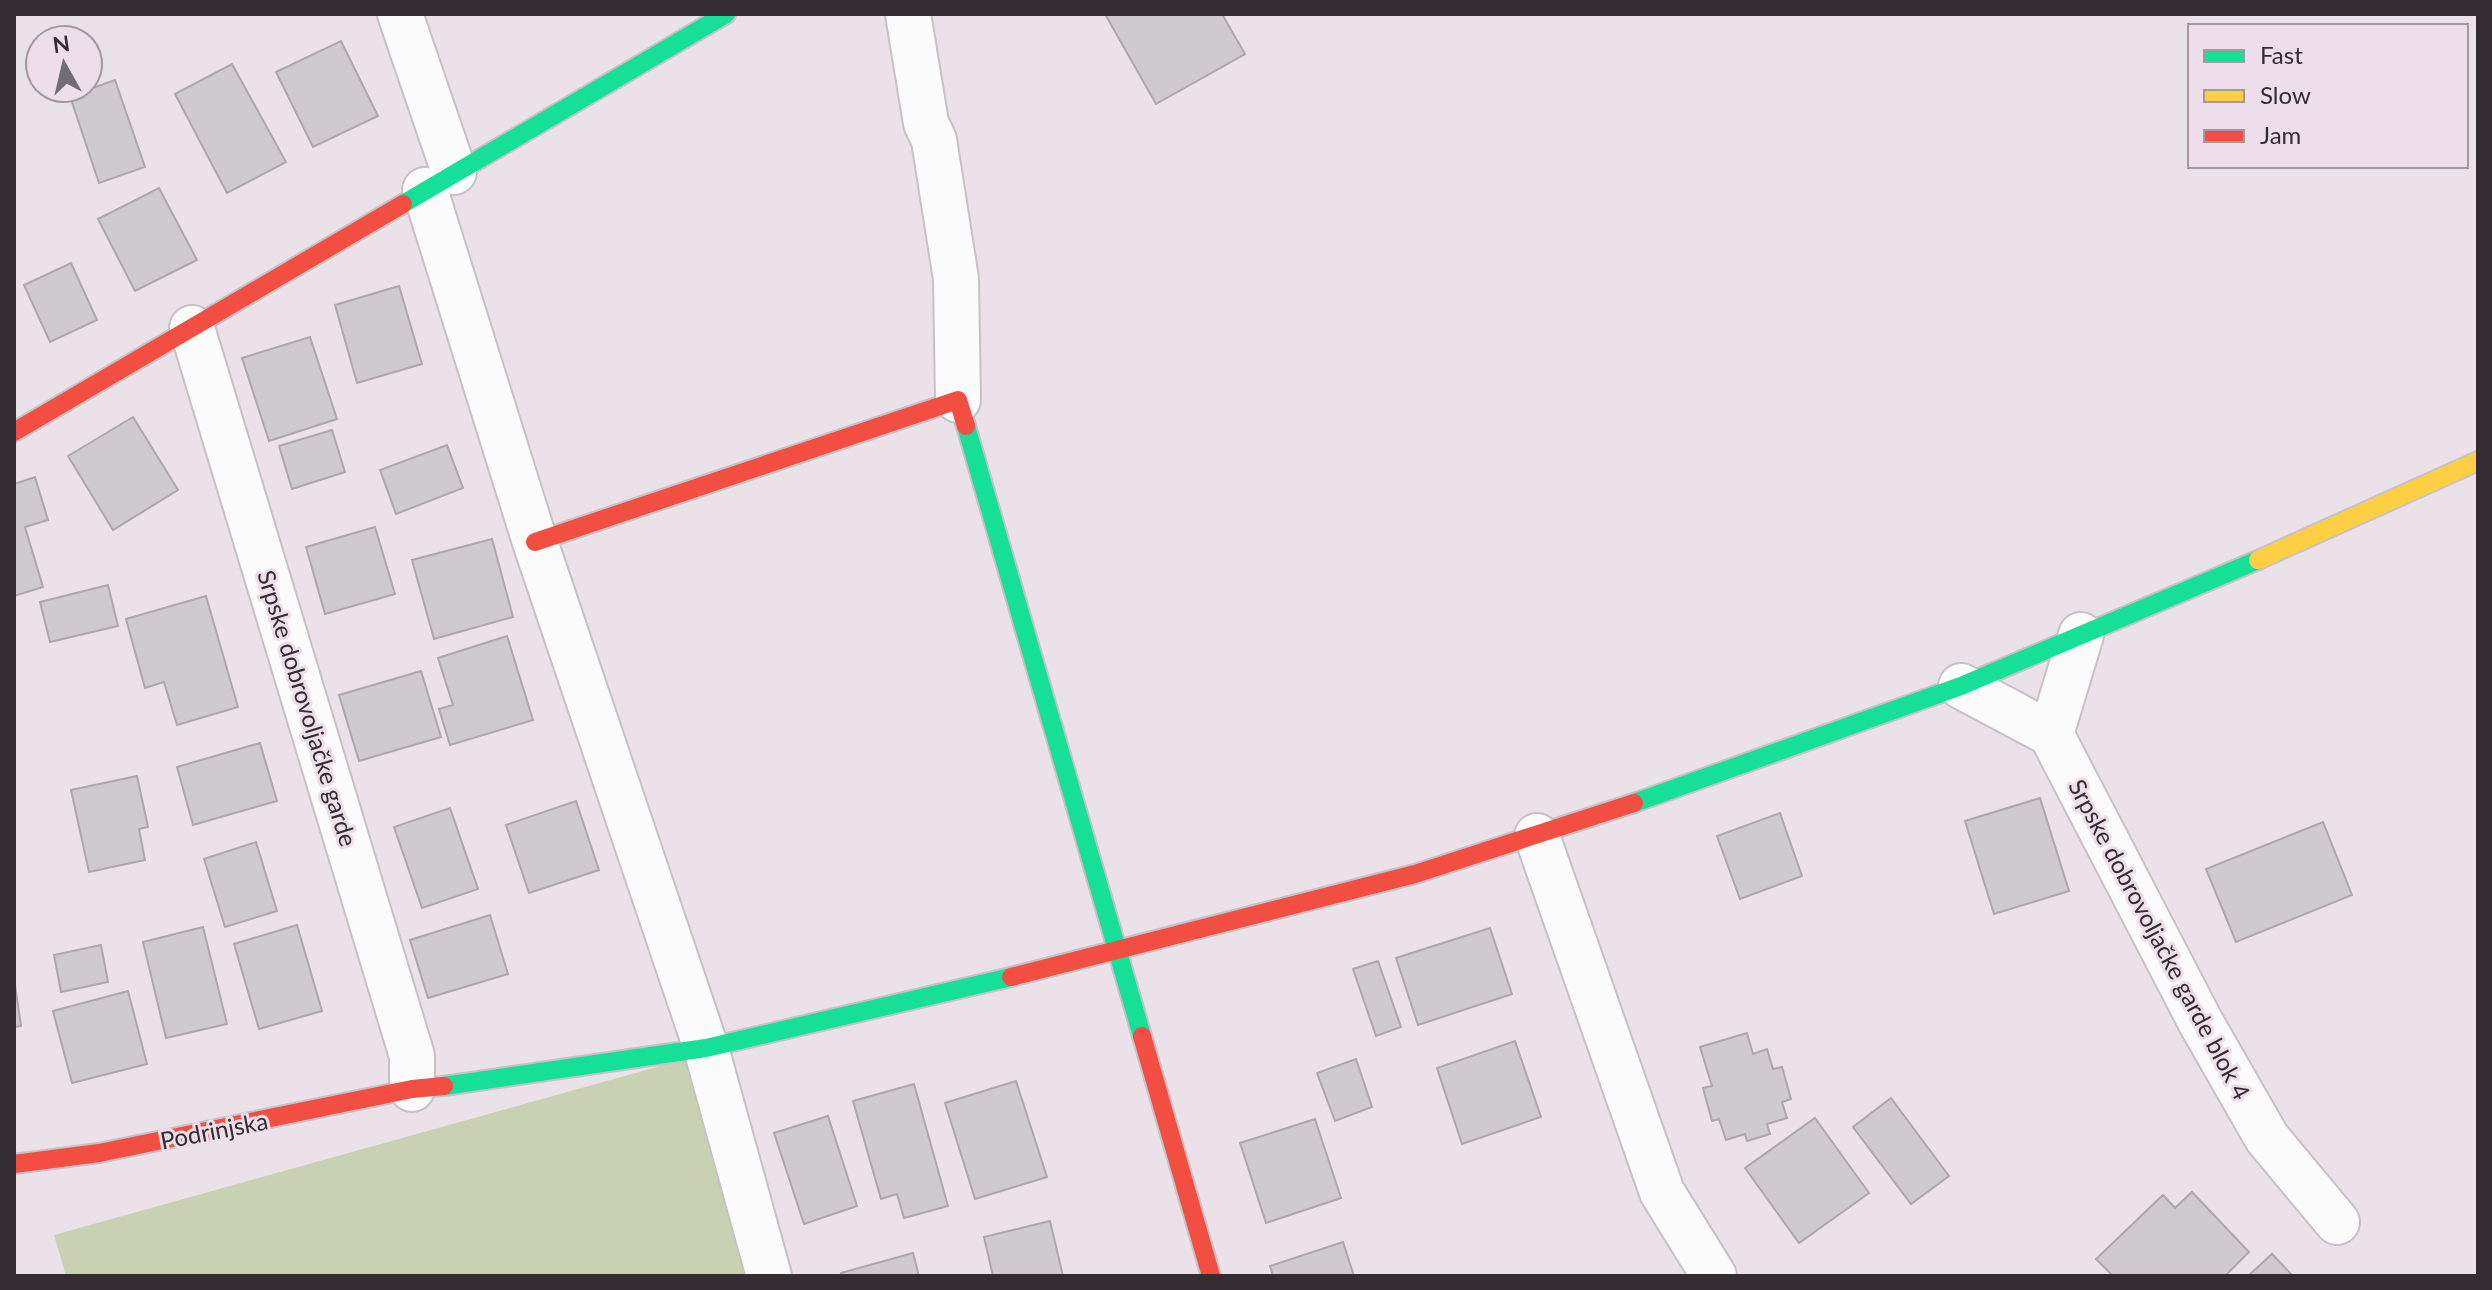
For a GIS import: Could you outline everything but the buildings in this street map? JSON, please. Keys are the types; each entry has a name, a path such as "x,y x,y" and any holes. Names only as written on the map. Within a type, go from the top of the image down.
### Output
{"street":[{"path":"400,14 440,181 535,542 706,1048 769,1276"},
{"path":"14,432 726,14"},
{"path":"908,14 926,123 934,140 956,279 958,400 1211,1276"},
{"name":"Srpske dobrovoljačke garde","path":"192,328 412,1056 412,1089"},
{"path":"535,542 958,400"},
{"name":"Podrinjska","path":"14,1164 99,1153 412,1089 470,1084 706,1048 1116,953 1415,874 1537,836 1961,686 2368,513 2478,461"},
{"path":"1961,686 2051,734 2081,635"},
{"name":"Srpske dobrovoljačke garde blok 4","path":"2051,734 2200,1021 2267,1138 2337,1222"},
{"path":"1537,836 1662,1192 1714,1276"}],"green space":[{"path":"700,1055 762,1276 66,1276 54,1235"}],"traffic: fast":[{"path":"403,204 726,14"},
{"path":"966,426 1142,1036"},
{"path":"1634,803 1961,686 2258,560"},
{"path":"444,1086 706,1048 1011,977"}],"traffic: slow":[{"path":"2258,560 2478,461"}],"traffic: jam":[{"path":"14,432 403,204"},
{"path":"535,542 958,400 966,426"},
{"path":"1011,977 1415,874 1634,803"},
{"path":"1142,1036 1211,1276"},
{"path":"14,1164 99,1153 412,1089 444,1086"}]}
